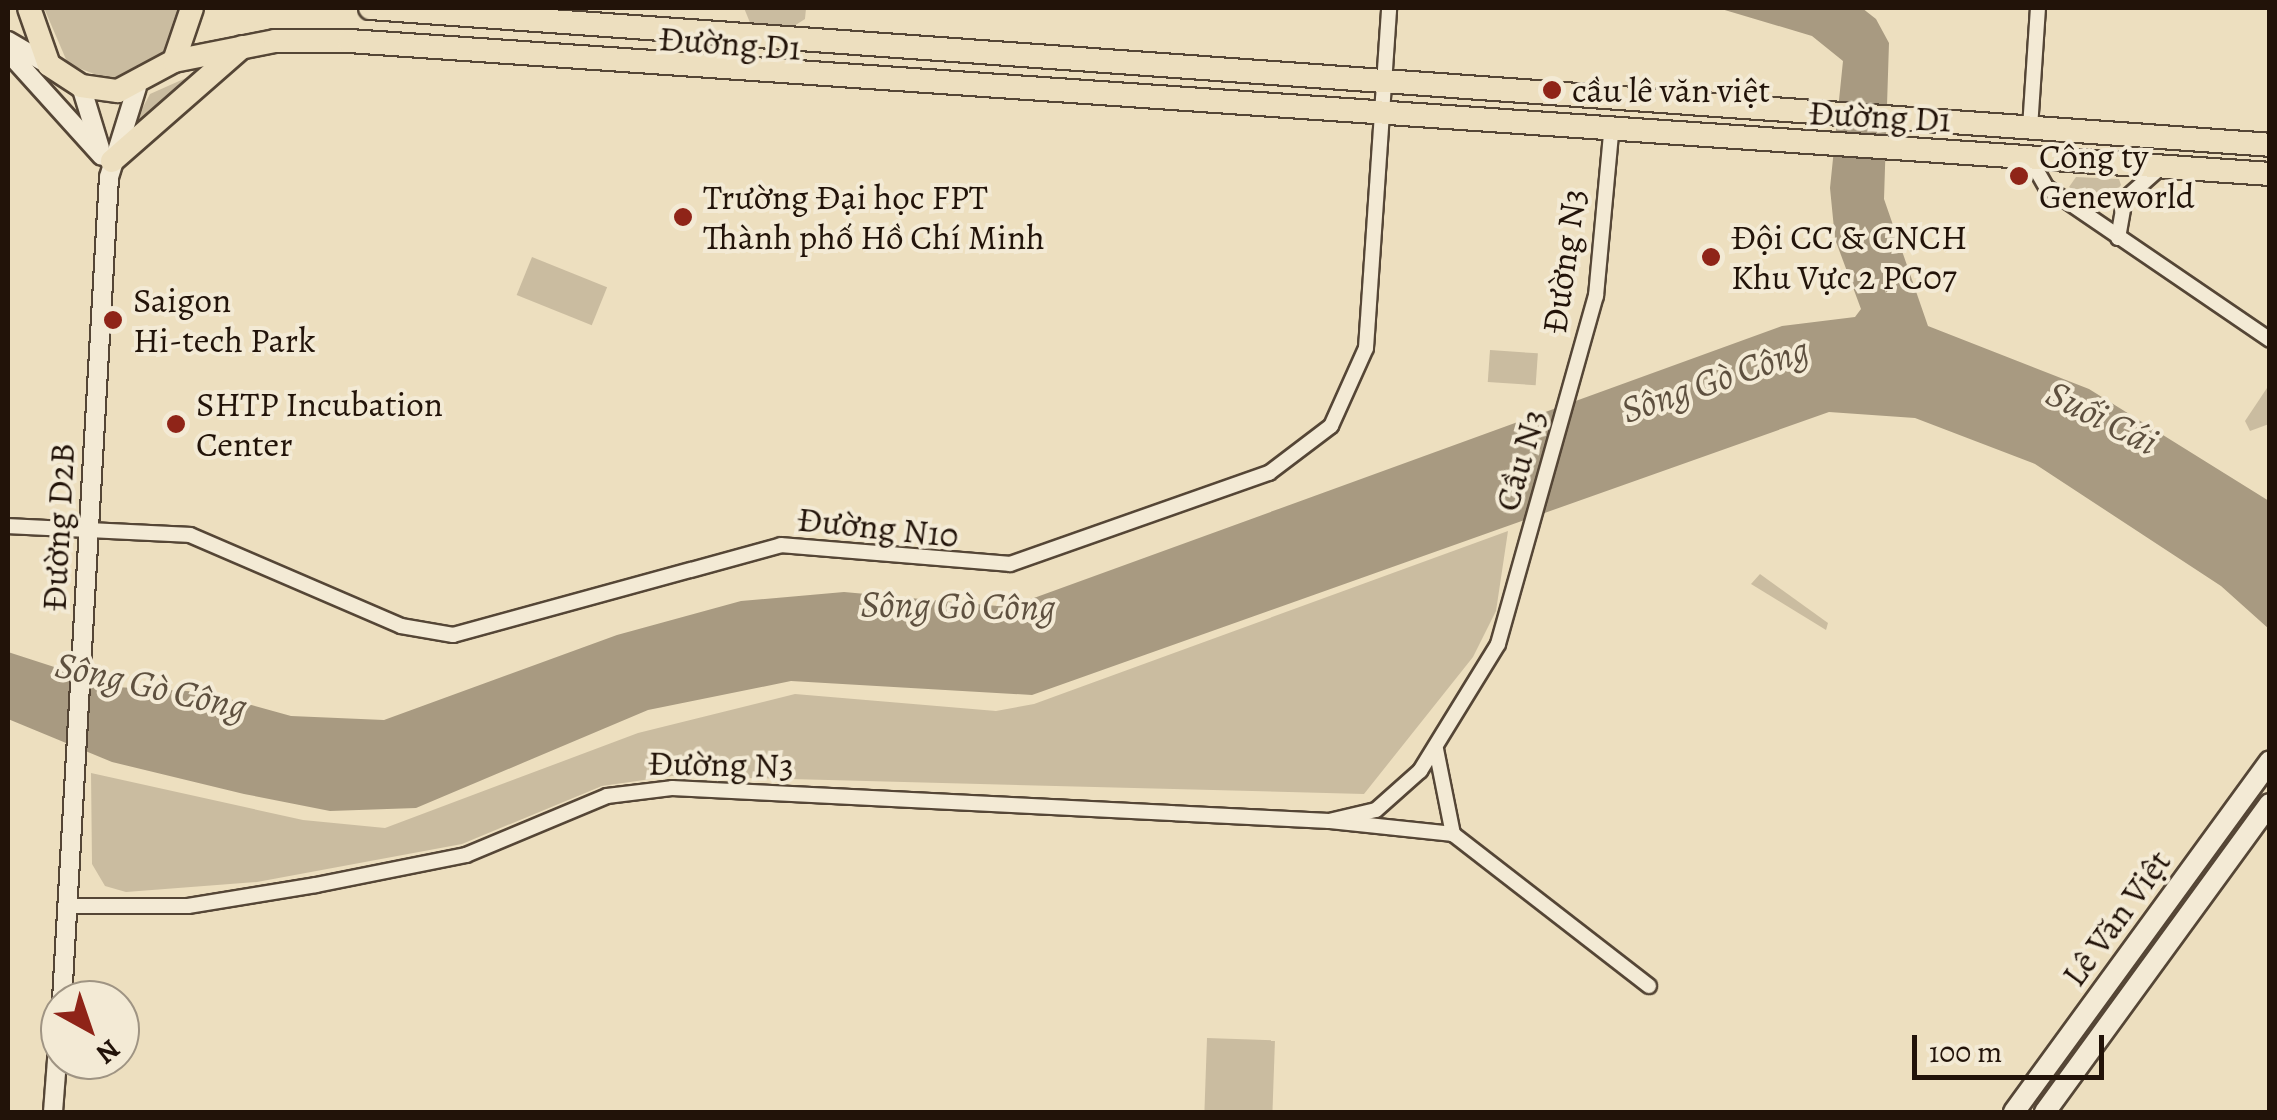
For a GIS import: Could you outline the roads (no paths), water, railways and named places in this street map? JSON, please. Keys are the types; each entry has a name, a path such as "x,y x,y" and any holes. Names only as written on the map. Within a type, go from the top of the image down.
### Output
{"main road":[{"path":"28,8 49,65 81,86 136,87 174,61 192,8"},
{"name":"Đường D1","path":"370,8 966,54 1792,107 1961,124 2267,141"},
{"name":"Đường D1","path":"469,8 506,20"},
{"name":"Đường D1","path":"174,61 244,45 349,41 442,53 833,76 1380,119 2160,168 2267,179"},
{"path":"108,165 244,45"},
{"path":"902,81 904,49"},
{"name":"Lê Văn Việt","path":"2014,1112 2270,761"},
{"name":"Lê Văn Việt","path":"2046,1112 2270,804"}],"street":[{"name":"Đường N10","path":"8,526 190,534 402,626 453,635 780,545 1010,564 1269,472 1331,426 1366,348 1388,8"},
{"path":"2030,128 2038,8"},
{"path":"8,41 49,65"},
{"path":"8,52 108,165"},
{"name":"Đường D2B","path":"81,86 108,165"},
{"name":"Đường D2B","path":"63,980 78,780 108,165 136,87"},
{"name":"Đường N3","path":"1570,395 1596,296 1611,134"},
{"path":"2030,160 2046,187 2270,340"},
{"path":"2118,238 2126,199 2160,168"},
{"name":"Cầu N3","path":"1528,542 1570,395"},
{"name":"Đường N3","path":"1329,821 1376,810 1436,749 1498,644 1528,542"},
{"path":"1436,749 1453,834 1649,986"},
{"name":"Đường N3","path":"69,906 188,906 316,885 466,855 607,796 672,788 1329,821 1453,834"},
{"path":"53,1112 55,1080"}],"water":[{"path":"1718,8 1862,8 1876,19 1889,43 1884,199 1928,326 2089,389 2269,501 2269,629 2221,586 2035,464 1915,418 1829,412 1032,695 791,681 648,710 416,808 330,811 244,794 112,762 8,719 8,652 116,687 204,692 291,716 384,720 617,635 741,601 844,592 1009,607 1782,326 1855,317 1861,309 1835,239 1830,188 1843,61 1812,36"}],"place":[{"name":"cầu lê văn việt","path":"1552,90"},
{"name":"Công ty Geneworld","path":"2019,176"},
{"name":"Trường Đại học FPT Thành phố Hồ Chí Minh","path":"683,217"},
{"name":"Đội CC & CNCH Khu Vực 2 PC07","path":"1711,257"},
{"name":"Saigon Hi-tech Park","path":"113,320"},
{"name":"SHTP Incubation Center","path":"176,424"}],"water label":[{"name":"Sông Gò Công","path":"1715,380"},
{"name":"Suối Cái","path":"2102,418"},
{"name":"Sông Gò Công","path":"958,606"},
{"name":"Sông Gò Công","path":"151,686"}]}
